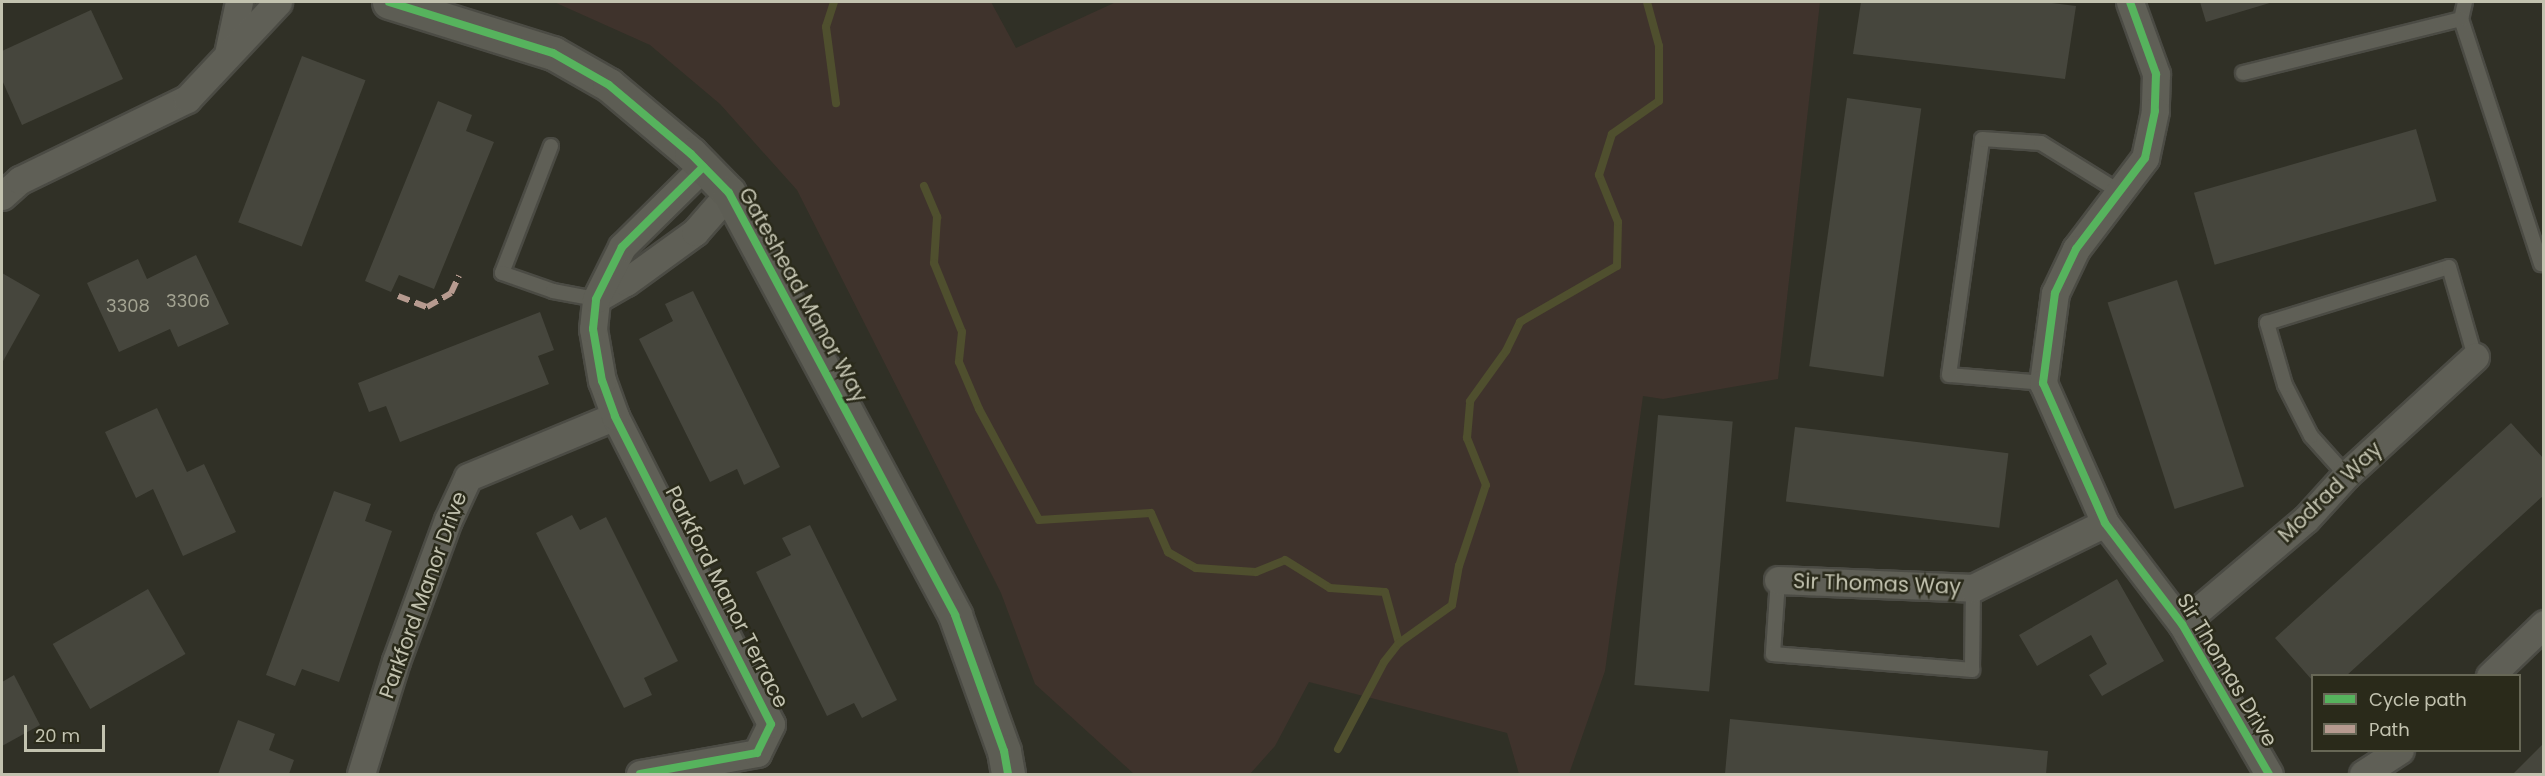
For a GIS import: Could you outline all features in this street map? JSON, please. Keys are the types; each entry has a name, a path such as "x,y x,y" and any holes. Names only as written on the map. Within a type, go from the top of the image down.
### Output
{"street":[{"path":"228,54 239,2"},
{"path":"2,196 20,180 187,99 278,2"},
{"name":"Gateshead Manor Way","path":"389,2 553,53 609,85 703,167 729,193 955,615 1004,751 1008,774"},
{"path":"2043,383 2055,293 2076,249 2145,158 2155,111 2156,74 2130,2"},
{"path":"615,416 602,381 594,339 596,299 622,247 703,167"},
{"path":"596,299 626,282 695,232 729,193"},
{"name":"Modrad Way","path":"2182,624 2306,519 2346,475 2475,357"},
{"name":"Sir Thomas Drive","path":"2043,383 2105,523 2182,624 2269,774"},
{"name":"Parkford Manor Drive","path":"361,774 396,661 448,520 468,477 615,416"},
{"name":"Parkford Manor Terrace","path":"615,416 771,724 757,753 640,774"},
{"name":"Sir Thomas Way","path":"1778,580 1973,588 2105,523"},
{"path":"2491,674 2539,639"},
{"path":"2363,774 2397,752"}],"lane":[{"path":"2465,2 2461,19 2542,269"},
{"path":"2243,73 2461,19"},
{"path":"2043,383 1949,375 1982,139 2041,143 2120,192"},
{"path":"551,146 502,273 553,291 596,299"},
{"path":"2542,269 2544,248"},
{"path":"2346,475 2311,436 2285,385 2268,323 2449,267 2475,357"},
{"path":"1778,580 1773,654 1972,670 1973,588"}],"shaded area":[{"path":"554,2 991,2 1016,48 1116,2 1820,2 1778,379 1663,399 1643,396 1605,671 1569,774 1519,774 1507,733 1309,682 1275,746 1250,774 1134,774 1035,684 1001,593 797,190 720,104 650,45"}],"building":[{"path":"1861,2 2044,2 2076,6 2065,79 1853,54"},
{"path":"2200,2 2273,2 2206,22"},
{"path":"91,10 123,79 22,125 2,80 2,51"},
{"path":"302,56 365,80 302,247 238,222"},
{"path":"1847,98 1921,108 1884,377 1809,366"},
{"path":"438,101 472,115 466,131 494,142 434,289 399,275 391,292 365,281"},
{"path":"2416,129 2437,201 2215,265 2194,193"},
{"path":"196,255 229,324 178,347 170,329 119,352 87,283 138,259 147,279"},
{"path":"2,273 40,295 2,363"},
{"path":"2177,280 2244,486 2175,509 2108,303"},
{"path":"693,291 780,467 744,485 737,469 710,482 639,339 673,321 665,304"},
{"path":"540,312 554,350 538,356 549,384 400,442 386,406 369,412 358,383"},
{"path":"157,408 187,472 204,464 236,532 183,556 153,489 136,498 105,432"},
{"path":"1658,415 1733,422 1709,692 1634,685"},
{"path":"2511,423 2544,459 2544,495 2348,674 2311,674 2311,679 2275,638"},
{"path":"1795,427 2008,453 1999,528 1786,501"},
{"path":"334,491 371,504 365,521 392,531 339,682 302,669 295,686 266,675"},
{"path":"572,515 580,530 606,517 678,661 644,678 652,695 624,708 536,533"},
{"path":"810,525 897,700 862,718 854,703 827,716 756,572 791,555 782,538"},
{"path":"2117,579 2164,661 2102,696 2089,675 2107,664 2091,635 2037,666 2019,635"},
{"path":"148,589 186,654 90,709 53,644"},
{"path":"14,675 40,725 2,746 2,682"},
{"path":"1730,719 2048,751 2046,774 1725,774"},
{"path":"238,720 275,734 269,750 294,760 289,774 218,774"},
{"path":"2544,743 2544,774 2513,774"}],"waterway":[{"path":"834,2 826,27 836,103"},
{"path":"1338,749 1384,662 1399,643 1452,605 1459,566 1486,485 1467,438 1470,401 1506,351 1520,322 1617,266 1618,222 1599,175 1612,134 1659,101 1659,46 1647,2"},
{"path":"924,186 937,217 934,263 962,332 959,362 979,409 1039,520 1151,513 1168,552 1196,568 1256,572 1285,560 1330,588 1385,592 1399,643"}],"marked path":[{"path":"398,296 427,307 451,293 459,276"}],"cycle path":[{"path":"389,2 553,53 609,85 691,154 729,193 955,615 1004,751 1008,774"},
{"path":"2130,2 2156,74 2155,111 2145,158 2076,249 2055,293 2043,383 2105,523 2182,624 2269,774"},
{"path":"640,774 757,753 771,724 615,416 602,381 593,329 596,299 622,247 703,167"}]}
